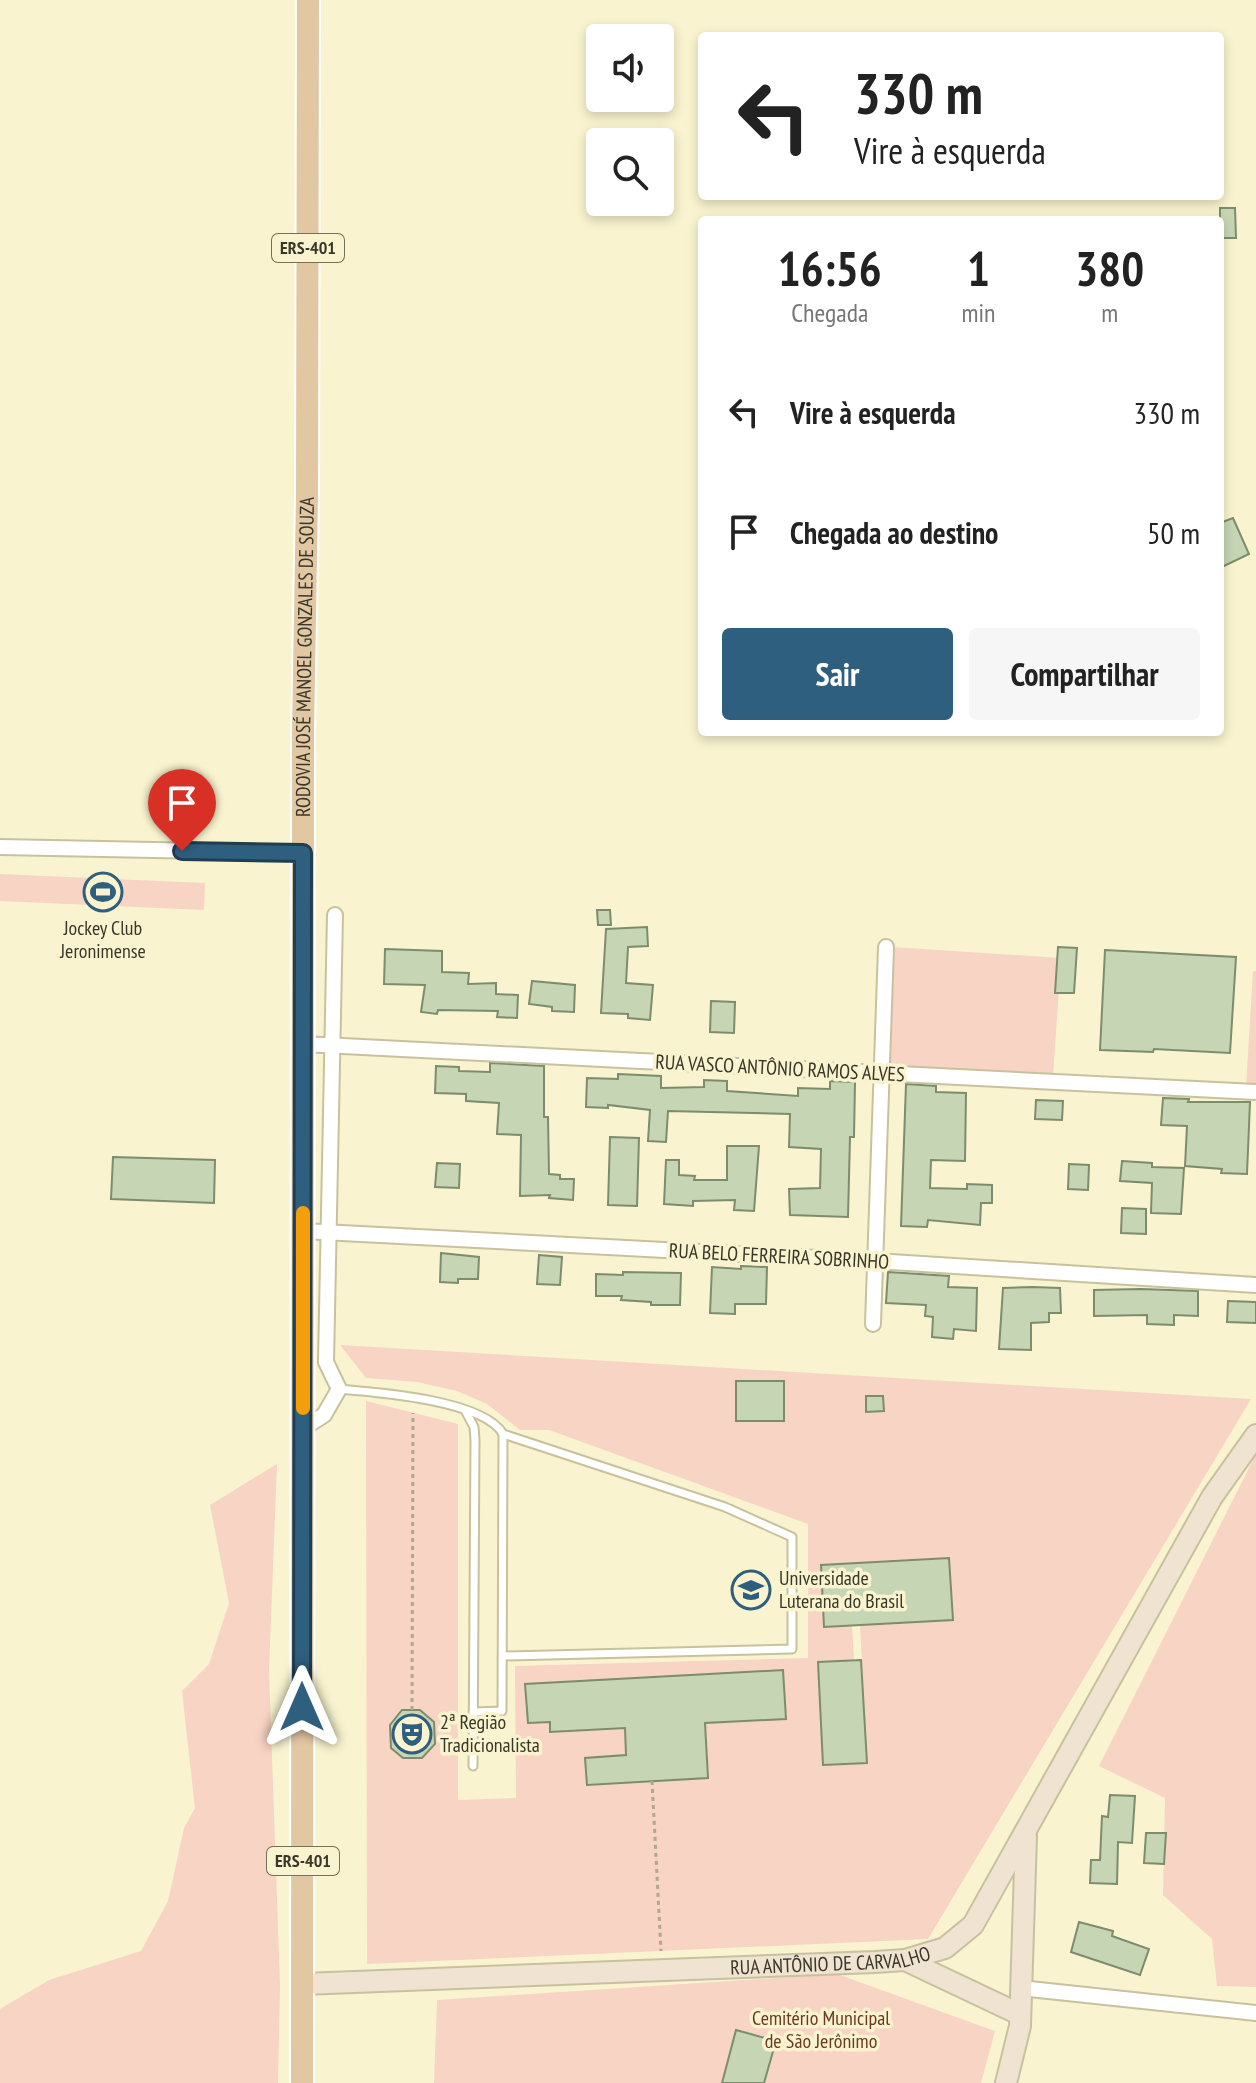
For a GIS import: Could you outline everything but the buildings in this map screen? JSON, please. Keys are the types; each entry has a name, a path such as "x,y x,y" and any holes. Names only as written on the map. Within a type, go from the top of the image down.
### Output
{"main road":[{"name":"RODOVIA JOSÉ MANOEL GONZALES DE SOUZA","path":"302,2083 303,853 308,0"},
{"name":"RUA ANTÔNIO DE CARVALHO","path":"303,1984 905,1960 945,1948 973,1925 1212,1497 1256,1435"},
{"path":"1006,2083 1017,2041 1026,1832"},
{"path":"905,1960 1019,2014"}],"street":[{"path":"0,847 303,853"},
{"path":"326,1362 335,915"},
{"path":"873,1324 886,947"},
{"name":"RUA VASCO ANTÔNIO RAMOS ALVES","path":"303,1044 1256,1092"},
{"name":"RUA BELO FERREIRA SOBRINHO","path":"303,1231 875,1261 1256,1285"},
{"path":"302,1429 324,1415 339,1389 326,1362 303,1344"},
{"path":"1020,1988 1256,2013"}],"lane":[{"path":"339,1389 409,1396 465,1410 490,1419 503,1434 725,1507 792,1537 792,1649 503,1656"},
{"path":"465,1410 474,1427 475,1440 473,1766"},
{"path":"473,1712 502,1711 503,1434"}],"path":[{"path":"412,1710 413,1413"},
{"path":"652,1781 661,1951"}],"green space":[{"name":"Jockey Club Jeronimense","path":"0,874 205,883 204,910 0,901"},
{"path":"892,947 1061,958 1053,1077 887,1067"},
{"path":"1253,971 1256,971 1256,1087 1246,1087"},
{"name":"Universidade Luterana do Brasil","path":"340,1345 1251,1399 928,1939 367,1964 366,1401 458,1424 458,1800 516,1798 515,1666 808,1658 808,1524 549,1430 520,1430 487,1404 457,1391 417,1382 366,1378","holes":["949,1558 952,1620 860,1625 867,1763 819,1662 854,1660 852,1625 821,1565"]},
{"path":"1256,1454 1256,1987 1217,1986 1212,1939 1163,1895 1165,1798 1099,1766"},
{"path":"277,1464 269,1670 280,1985 278,2083 0,2083 0,2009 49,1980 141,1951 168,1901 184,1828 195,1808 182,1691 209,1664 229,1603 210,1505"},
{"name":"Cemitério Municipal de São Jerônimo","path":"837,1974 995,2031 981,2083 434,2083 437,2000"}],"slow traffic":[{"path":"303,1213 303,1408"}],"place":[{"name":"Jockey Club Jeronimense","path":"103,892"},
{"name":"Universidade Luterana do Brasil","path":"751,1590"},
{"name":"2ª Região Tradicionalista","path":"412,1734"}],"route":[{"path":"182,851 303,853 302,1707"}]}
